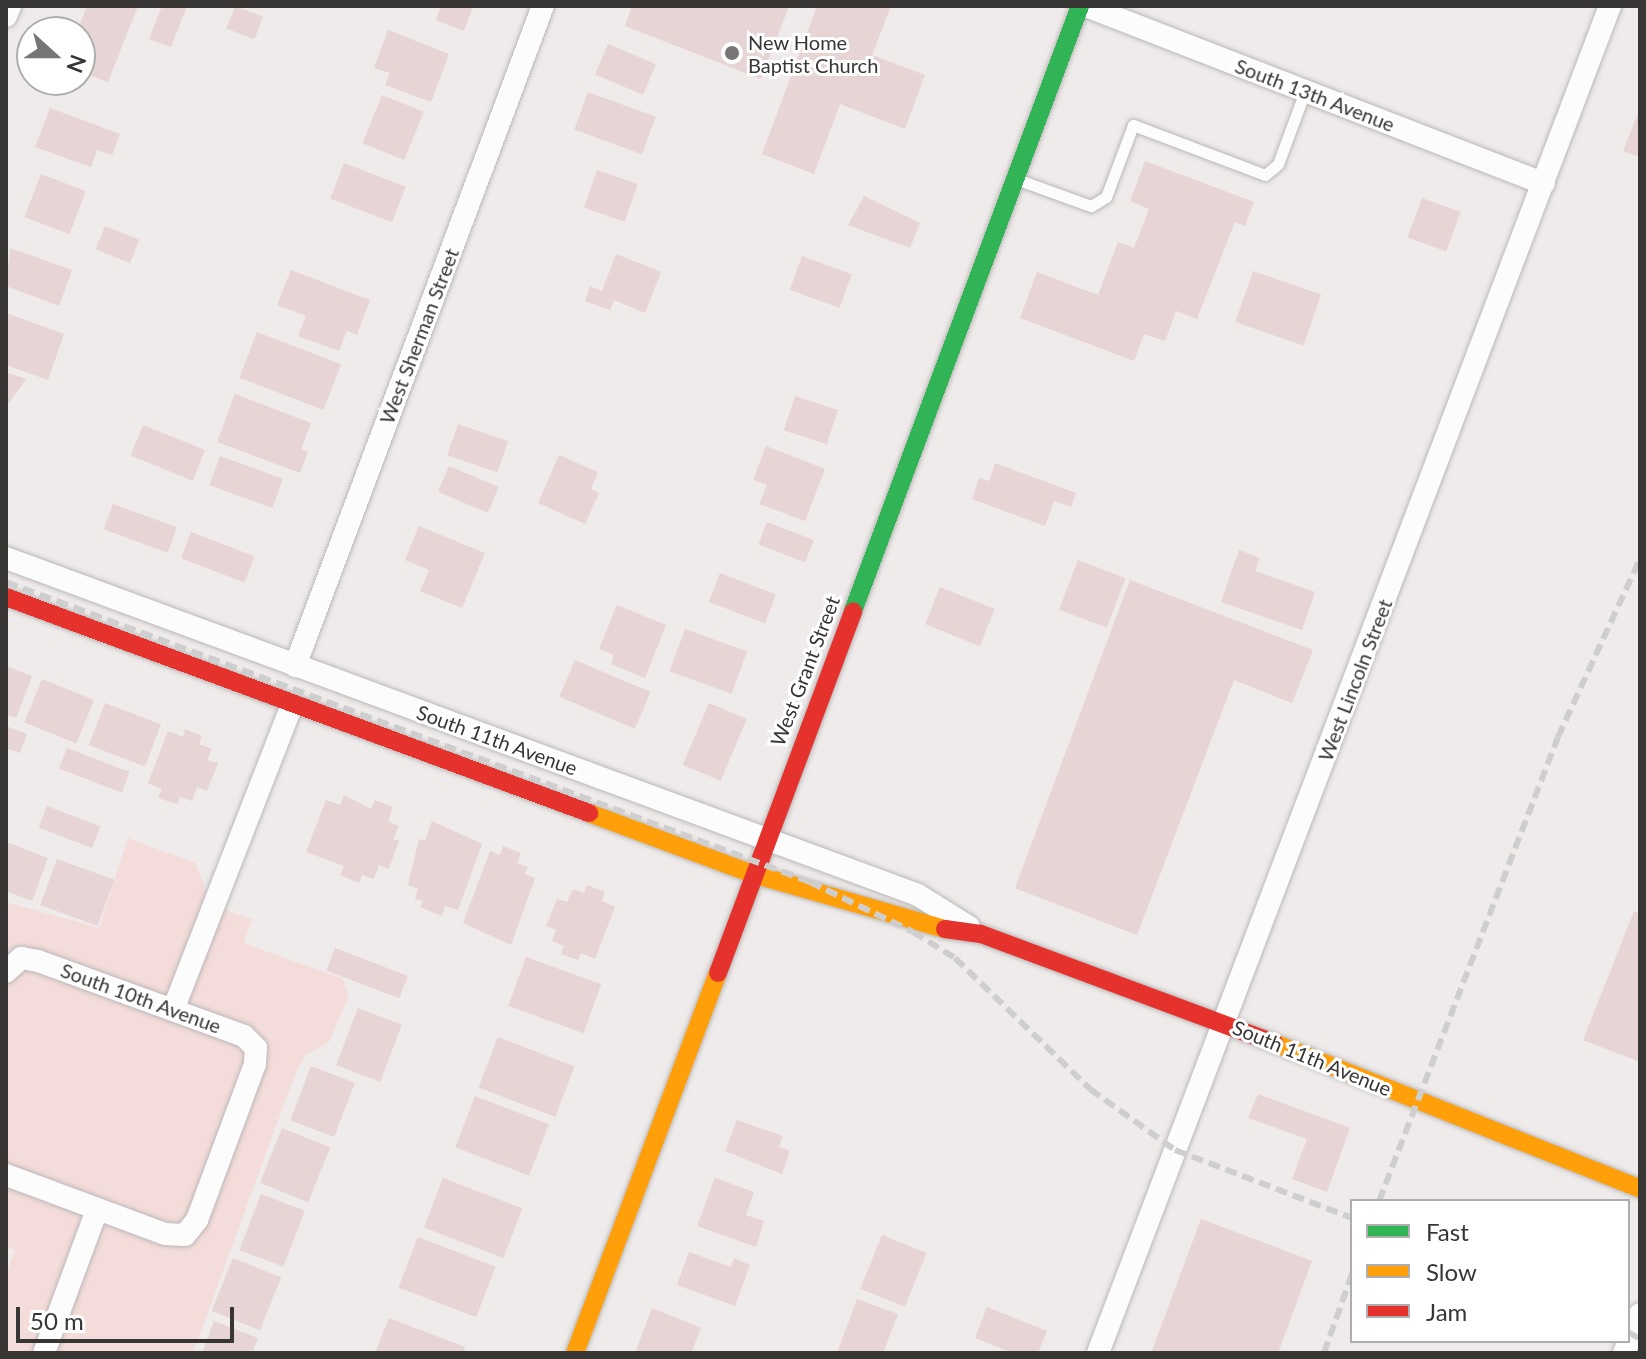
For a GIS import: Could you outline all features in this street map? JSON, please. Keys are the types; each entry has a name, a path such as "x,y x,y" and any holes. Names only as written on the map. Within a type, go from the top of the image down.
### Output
{"street":[{"path":"6,16 10,6"},
{"name":"West Sherman Street","path":"295,666 543,6"},
{"name":"South 13th Avenue","path":"1083,6 1544,184"},
{"name":"West Grant Street","path":"575,1353 765,839 1083,6"},
{"name":"West Lincoln Street","path":"1098,1353 1610,6"},
{"name":"South 11th Avenue","path":"6,558 918,895 981,934 1225,1023 1640,1189"},
{"name":"South 11th Avenue","path":"6,597 291,707 753,874 937,928 981,934"},
{"path":"173,1010 291,707"},
{"name":"South 10th Avenue","path":"13,965 173,1010 244,1036 256,1048 255,1064 202,1206 185,1235 165,1234 97,1210"},
{"path":"6,1175 97,1210 44,1353"},
{"path":"1630,1338 1640,1314"}],"lane":[{"path":"1015,178 1091,206 1106,197 1133,125 1265,175 1278,164 1305,91"}],"shaded area":[{"path":"128,838 195,863 213,906 252,919 244,943 343,979 349,996 329,1042 305,1055 294,1077 193,1353 6,1353 6,1274 15,1250 6,1247 6,902 99,928"}],"building":[{"path":"87,6 138,6 108,82 96,77 96,16 83,16"},
{"path":"162,6 187,6 171,47 149,39"},
{"path":"235,6 263,17 254,39 226,28"},
{"path":"441,6 473,6 464,31 436,20"},
{"name":"New Home Baptist Church","path":"632,6 789,6 761,79 625,26"},
{"path":"817,6 891,6 872,55 925,75 905,129 840,104 814,174 762,154"},
{"path":"388,30 449,54 431,102 385,85 390,73 374,68"},
{"path":"608,44 656,64 643,95 595,74"},
{"path":"588,92 656,117 642,154 574,130"},
{"path":"382,95 424,112 404,160 363,143"},
{"path":"50,108 120,134 112,155 97,150 91,167 35,147"},
{"path":"1640,108 1640,157 1623,151"},
{"path":"1145,161 1254,202 1245,226 1235,222 1197,319 1176,311 1165,341 1144,334 1134,361 1020,318 1037,272 1098,295 1118,242 1134,248 1149,209 1130,201"},
{"path":"344,163 406,187 392,222 330,198"},
{"path":"597,170 638,184 625,222 584,208"},
{"path":"41,174 86,191 69,234 25,217"},
{"path":"864,196 920,223 910,248 848,225"},
{"path":"1422,198 1461,212 1446,251 1408,237"},
{"path":"105,226 139,240 130,263 96,249"},
{"path":"10,248 72,270 59,306 6,286"},
{"path":"616,254 661,272 645,313 614,300 610,310 585,301 590,286 602,291"},
{"path":"802,256 852,274 839,308 790,290"},
{"path":"291,270 370,300 357,335 347,331 339,351 298,336 306,316 277,305"},
{"path":"1253,271 1321,294 1303,345 1235,322"},
{"path":"6,313 64,334 48,380 6,365"},
{"path":"257,332 341,364 323,410 239,378"},
{"path":"6,372 26,379 6,407"},
{"path":"235,394 311,423 301,449 308,452 300,473 217,442"},
{"path":"795,396 838,410 827,444 784,430"},
{"path":"458,424 508,441 497,472 447,455"},
{"path":"143,425 205,450 193,481 131,456"},
{"path":"766,446 825,469 805,521 759,504 767,485 753,480"},
{"path":"559,455 598,472 591,489 599,493 585,524 538,503"},
{"path":"220,456 283,479 272,508 209,485"},
{"path":"995,463 1076,493 1071,507 1054,501 1045,526 972,499 979,478 989,481"},
{"path":"449,466 499,487 488,513 438,492"},
{"path":"113,504 177,527 168,553 104,529"},
{"path":"767,522 814,540 805,562 758,544"},
{"path":"419,526 485,553 462,608 420,591 429,570 405,560"},
{"path":"191,532 254,556 244,583 181,558"},
{"path":"1239,550 1260,558 1255,571 1315,592 1302,630 1221,602"},
{"path":"1078,560 1126,578 1107,628 1059,609"},
{"path":"720,573 776,595 765,623 709,602"},
{"path":"1130,580 1313,650 1292,703 1234,680 1137,935 1015,888"},
{"path":"940,587 995,609 980,646 925,624"},
{"path":"617,605 666,625 645,678 611,664 614,655 599,649"},
{"path":"685,629 747,652 732,694 670,671"},
{"path":"575,660 650,692 635,729 559,697"},
{"path":"6,666 32,676 16,718 6,714"},
{"path":"42,679 94,700 76,744 24,723"},
{"path":"105,703 161,725 145,767 89,745"},
{"path":"709,703 747,719 721,781 683,765"},
{"path":"6,726 27,734 20,753 6,748"},
{"path":"185,729 202,736 199,744 212,749 207,760 218,763 207,791 197,787 192,801 180,797 177,804 158,798 162,789 148,783 168,731 183,737"},
{"path":"67,748 130,772 122,793 59,769"},
{"path":"344,795 371,809 375,800 393,807 388,821 399,826 393,839 399,841 389,869 379,865 374,879 362,875 359,883 340,875 344,866 306,852 326,800 340,805"},
{"path":"47,806 100,826 92,848 39,827"},
{"path":"432,821 482,844 458,910 445,906 442,916 420,907 423,901 415,899 418,889 408,885 419,839 425,841"},
{"path":"6,842 48,858 32,901 6,891"},
{"path":"503,846 521,853 517,863 528,867 525,874 535,878 511,945 463,923 490,851 500,855"},
{"path":"57,859 114,880 98,926 40,905"},
{"path":"587,885 605,892 602,901 615,907 595,959 581,953 578,960 561,954 564,946 552,941 556,930 546,926 557,899 567,902 573,889 584,893"},
{"path":"1634,911 1640,914 1640,1062 1583,1040"},
{"path":"335,948 408,976 399,998 326,970"},
{"path":"526,957 601,984 583,1033 508,1006"},
{"path":"358,1008 402,1025 380,1082 336,1065"},
{"path":"498,1037 575,1066 555,1117 479,1087"},
{"path":"311,1066 355,1083 334,1137 290,1120"},
{"path":"1258,1094 1350,1128 1327,1192 1292,1179 1307,1139 1248,1118"},
{"path":"475,1096 549,1124 529,1176 455,1147"},
{"path":"737,1120 783,1136 779,1147 790,1151 782,1174 725,1151"},
{"path":"282,1128 330,1147 308,1202 260,1183"},
{"path":"443,1178 522,1208 503,1258 424,1227"},
{"path":"715,1178 754,1192 746,1215 764,1221 756,1247 697,1226"},
{"path":"261,1194 305,1211 283,1267 239,1250"},
{"path":"1201,1219 1312,1261 1278,1353 1151,1353"},
{"path":"882,1235 927,1253 905,1307 860,1289"},
{"path":"418,1237 495,1267 476,1317 399,1287"},
{"path":"689,1252 731,1267 734,1258 750,1265 735,1306 677,1285"},
{"path":"233,1258 281,1277 260,1330 212,1311"},
{"path":"857,1299 898,1314 883,1353 837,1353"},
{"path":"987,1307 1047,1331 1038,1353 1013,1353 975,1338"},
{"path":"652,1308 701,1328 691,1353 635,1353"},
{"path":"389,1318 465,1347 463,1353 375,1353"},
{"path":"214,1321 258,1338 252,1353 202,1353"}],"railway":[{"path":"1380,1199 1558,737 1640,559"},
{"path":"6,582 810,882 913,932 955,958 1090,1089 1175,1150 1350,1217"},
{"path":"1324,1353 1350,1280"},
{"path":"1630,1333 1640,1339"}],"traffic: fast":[{"path":"853,611 1080,6"}],"traffic: slow":[{"path":"589,813 753,874 945,929"},
{"path":"575,1353 718,973"},
{"path":"1274,1043 1640,1189"}],"traffic: jam":[{"path":"6,597 589,813"},
{"path":"718,973 853,611"},
{"path":"945,929 981,934 1274,1043"}],"place":[{"name":"New Home Baptist Church","path":"732,53"}]}
